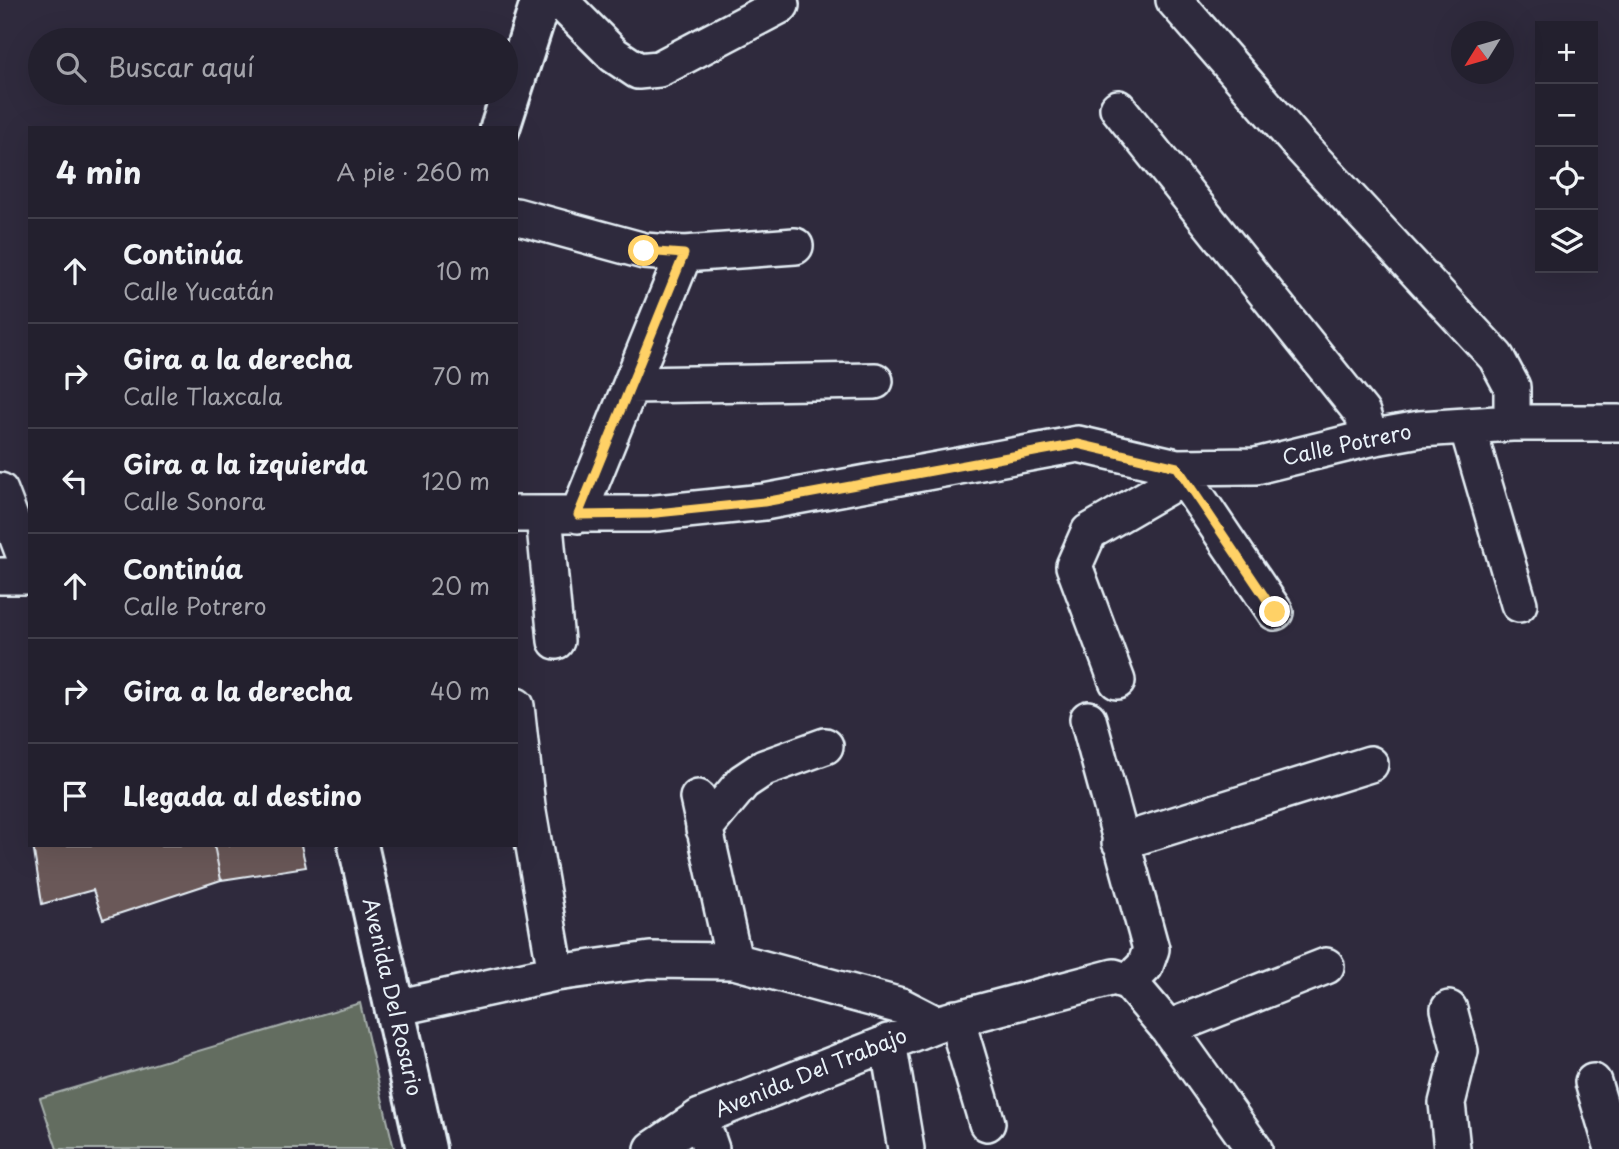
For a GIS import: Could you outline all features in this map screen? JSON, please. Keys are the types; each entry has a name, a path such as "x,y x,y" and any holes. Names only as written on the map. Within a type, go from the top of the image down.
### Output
{"main road":[{"path":"518,72 541,0"},
{"path":"501,126 507,105"},
{"name":"Avenida Del Rosario","path":"358,847 426,1149"}],"street":[{"path":"559,0 614,55 638,71 659,69 782,5"},
{"path":"1174,0 1297,142 1496,358 1512,387 1512,423"},
{"path":"1118,108 1362,413 1370,438"},
{"path":"518,217 644,251 684,254 794,246"},
{"path":"556,641 546,514 632,386 684,254"},
{"path":"632,386 874,381"},
{"name":"Calle Potrero","path":"546,514 647,514 764,502 1078,444 1180,472 1256,466 1370,438 1420,429 1512,423 1619,423"},
{"path":"1467,426 1519,604"},
{"path":"1117,681 1074,566 1089,533 1180,472 1275,612"},
{"path":"0,491 28,565"},
{"path":"0,576 28,576"},
{"path":"1088,719 1151,949 1145,966 1129,982 1168,1028 1254,1149"},
{"path":"518,723 527,806 556,973"},
{"path":"734,961 701,813 764,768 825,746"},
{"path":"1120,842 1370,764"},
{"path":"395,1008 556,973 650,960 734,961 901,1006 946,1021 987,1123"},
{"path":"1168,1028 1326,966"},
{"name":"Avenida Del Trabajo","path":"653,1149 706,1133 888,1042 946,1021 1114,977 1129,982"},
{"path":"1449,1009 1460,1051 1447,1103 1452,1149"},
{"path":"888,1042 906,1149"},
{"path":"1593,1082 1613,1149"}],"green space":[{"path":"360,1003 394,1149 57,1149 40,1098"}],"building":[{"path":"33,847 214,847 221,880 103,919 93,890 42,904"},
{"path":"214,847 301,847 306,867 221,880"}],"route":[{"path":"644,251 684,254 578,515 647,514 764,502 1078,444 1177,467 1275,612"}]}
